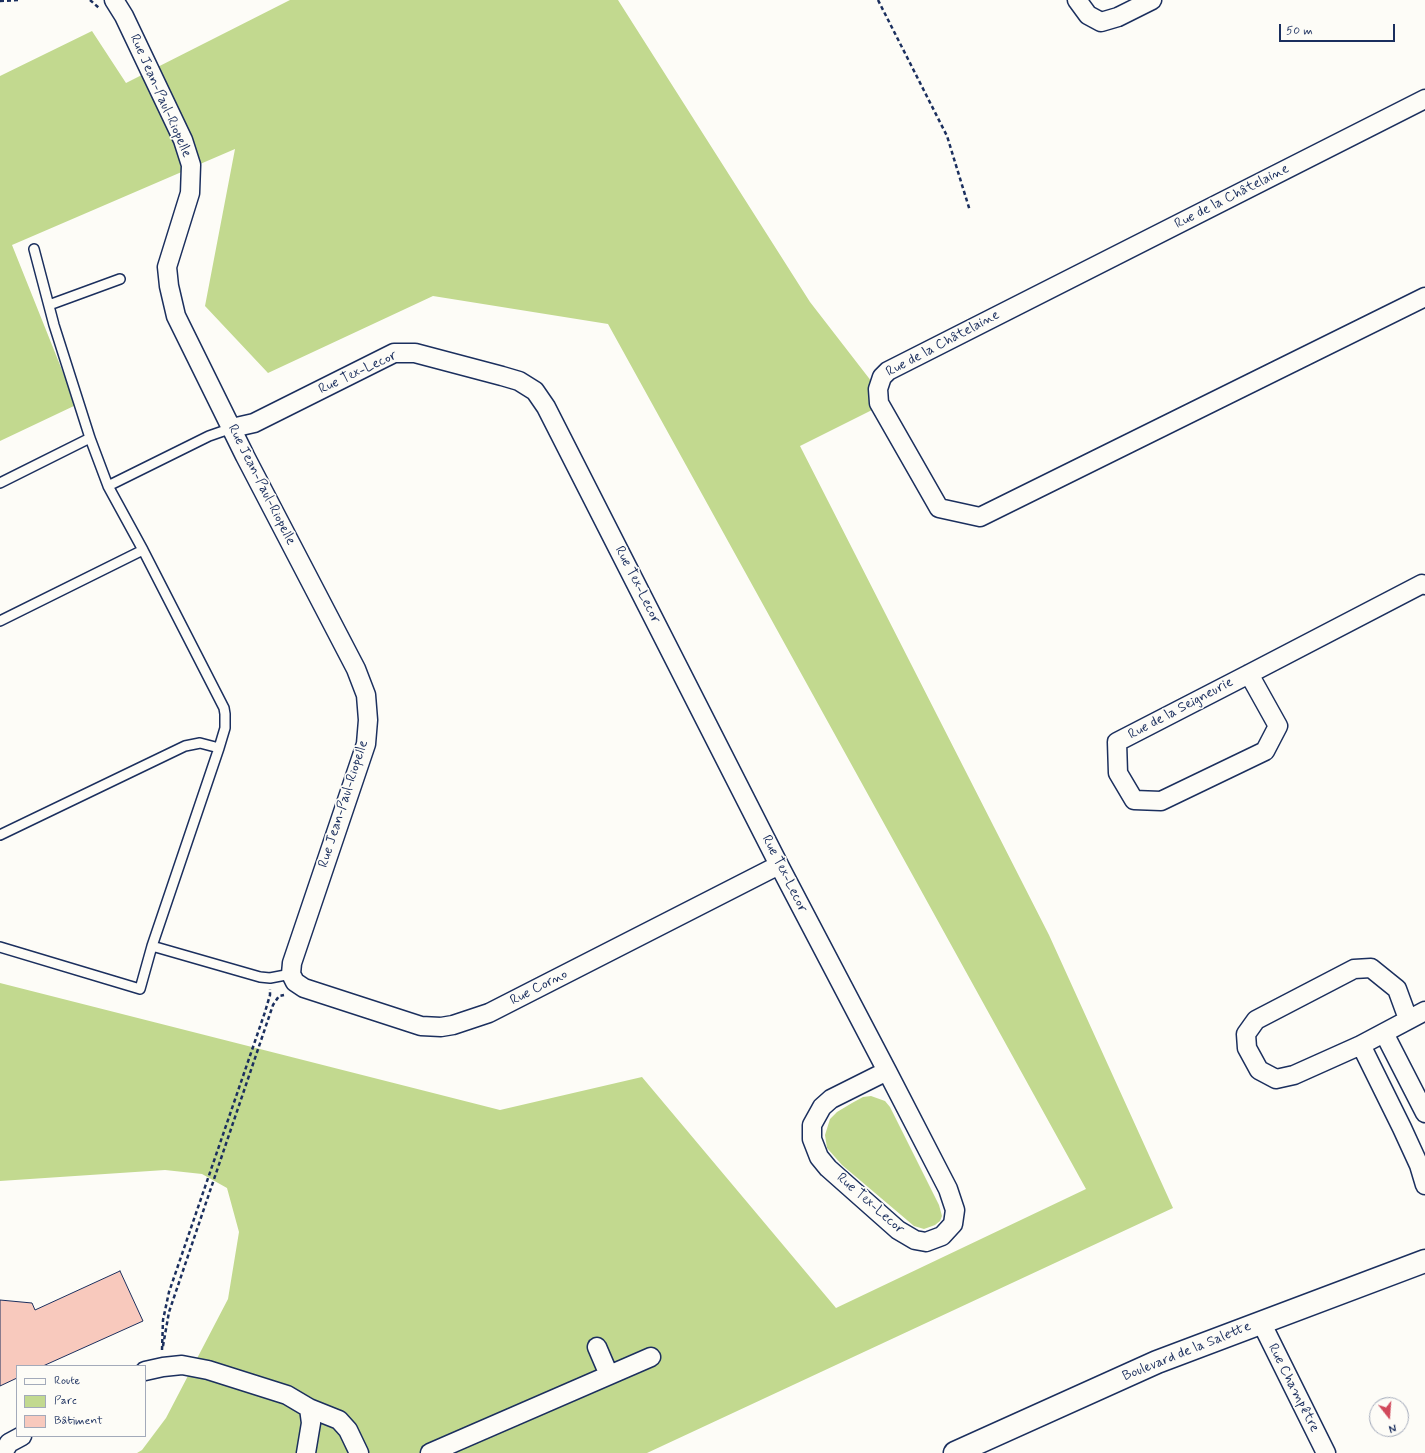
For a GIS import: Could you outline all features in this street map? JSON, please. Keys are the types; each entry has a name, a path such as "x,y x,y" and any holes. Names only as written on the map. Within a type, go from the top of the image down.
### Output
{"street":[{"path":"1077,0 1085,12 1097,21 1105,21 1118,17 1152,0"},
{"name":"Rue Jean-Paul-Riopelle","path":"108,6 128,23 183,140 189,156 192,178 190,193 168,259 169,286 180,325 356,669 366,696 368,709 366,744 292,963 291,974"},
{"name":"Rue de la Châtelaine","path":"1425,99 888,371 882,377 878,389 879,403 939,508 980,517 1425,297"},
{"name":"Rue Tex-Lecor","path":"232,428 254,423 394,353 415,353 502,376 528,385 535,391 546,407 779,865 887,1071 954,1203 955,1218 948,1230 937,1238 926,1242 915,1240 898,1230 828,1168 819,1157 812,1139 812,1125 822,1107 836,1096 887,1071"},
{"name":"Rue de la Seigneurie","path":"1249,674 1278,726 1265,751 1161,801 1134,800 1118,773 1117,742 1422,584 1425,585"},
{"name":"Rue Corno","path":"291,974 295,982 304,988 421,1026 441,1027 453,1025 490,1014 779,865"},
{"path":"1408,1019 1397,989 1371,968 1354,969 1256,1020 1246,1034 1247,1048 1259,1070 1276,1078 1294,1075 1361,1045 1425,1011"},
{"path":"1384,1033 1425,1112"},
{"path":"1361,1045 1419,1165 1425,1185"},
{"name":"Boulevard de la Salette","path":"958,1452 1157,1362 1425,1261"},
{"name":"Rue Champêtre","path":"1261,1322 1326,1453"},
{"path":"597,1347 609,1375"},
{"path":"430,1453 652,1357"},
{"path":"146,1371 163,1367 182,1366 208,1370 282,1393 309,1408 339,1420 348,1430 359,1453"},
{"path":"306,1453 311,1423 309,1408"},
{"path":"3,1453 9,1443 20,1437"}],"lane":[{"path":"0,947 140,989 152,946 225,728 224,708 143,550 108,486 90,438 49,305 34,249"},
{"path":"49,305 120,279"},
{"path":"108,486 209,436 232,428"},
{"path":"0,483 90,438"},
{"path":"0,621 143,550"},
{"path":"0,835 185,746 200,743 219,748"},
{"path":"152,946 260,977 270,978 291,974"}],"path":[{"path":"0,1 20,0"},
{"path":"90,0 108,6"},
{"path":"878,0 947,136 970,212"},
{"path":"270,978 269,1001 168,1298 163,1320 162,1351 169,1312 273,1005 279,996 286,995"}],"green space":[{"path":"290,0 618,0 810,302 875,386 876,408 800,446 1049,935 1173,1208 647,1453 137,1453 142,1450 166,1418 228,1299 239,1232 227,1188 202,1174 165,1170 0,1181 0,983 500,1110 642,1077 836,1308 1086,1189 608,324 433,296 268,373 205,306 235,149 12,245 76,405 0,441 0,76 92,31 126,83"},
{"path":"871,1096 885,1101 890,1107 939,1205 942,1216 940,1221 935,1225 924,1229 914,1226 842,1165 827,1148 825,1135 830,1119 837,1112 852,1103 863,1097"}],"building":[{"path":"120,1271 143,1321 45,1365 16,1365 16,1378 0,1386 0,1300 32,1303 35,1310"}]}
